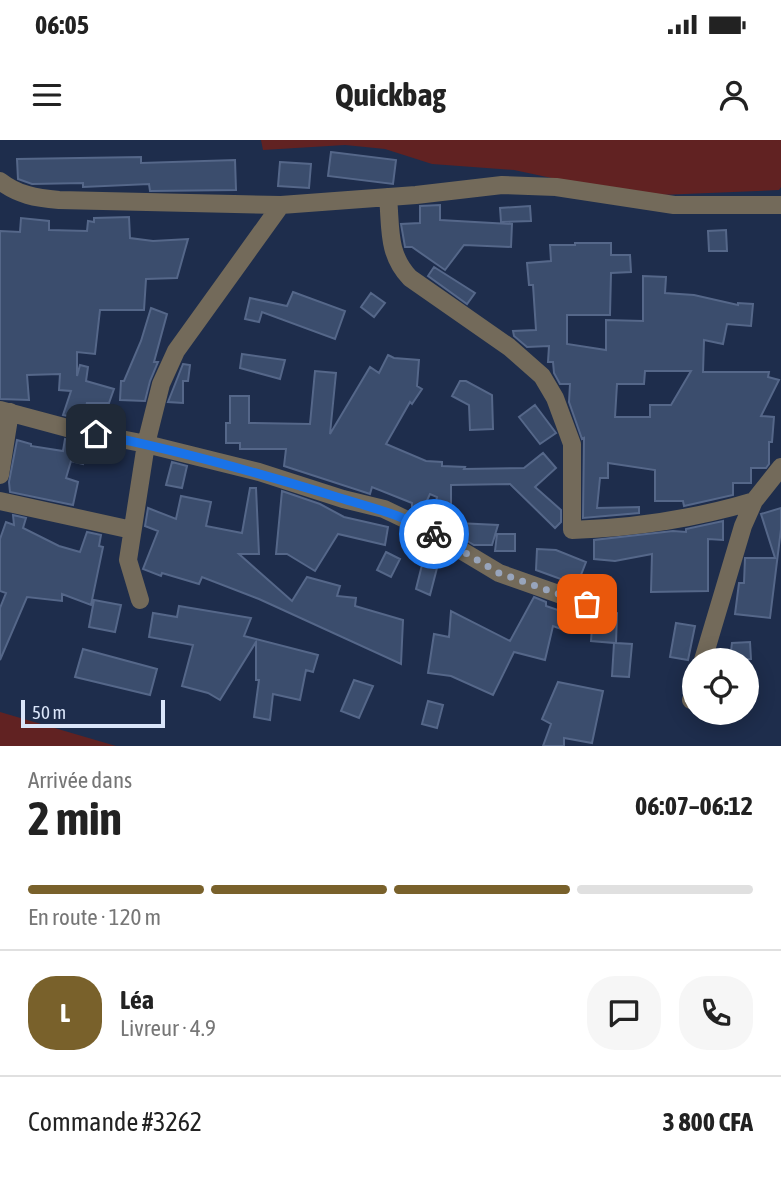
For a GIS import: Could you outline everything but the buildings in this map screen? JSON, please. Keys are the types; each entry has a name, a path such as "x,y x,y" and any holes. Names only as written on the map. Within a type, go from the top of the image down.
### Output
{"street":[{"path":"0,181 12,190 35,198 59,200 281,205 502,185 532,185 674,205 781,205"},
{"path":"388,197 394,254 399,266 410,278 509,347 542,376 555,398 572,444 572,530 618,528 709,515 754,501"},
{"path":"140,600 128,560 146,444 161,384 176,351 281,205"},
{"path":"0,475 5,411 71,429 260,472 343,499 384,509 407,519 499,573 587,604"},
{"path":"706,648 735,550 754,501 781,467"},
{"path":"0,501 132,530"}],"shaded area":[{"path":"261,140 781,140 781,187 779,190 636,196 514,170 432,164 385,149 345,145 263,150"},
{"path":"0,712 116,746 0,746"}],"way so far":[{"path":"434,534 499,573 587,604"}],"route":[{"path":"96,434 260,472 343,499 384,509 434,534"}]}
